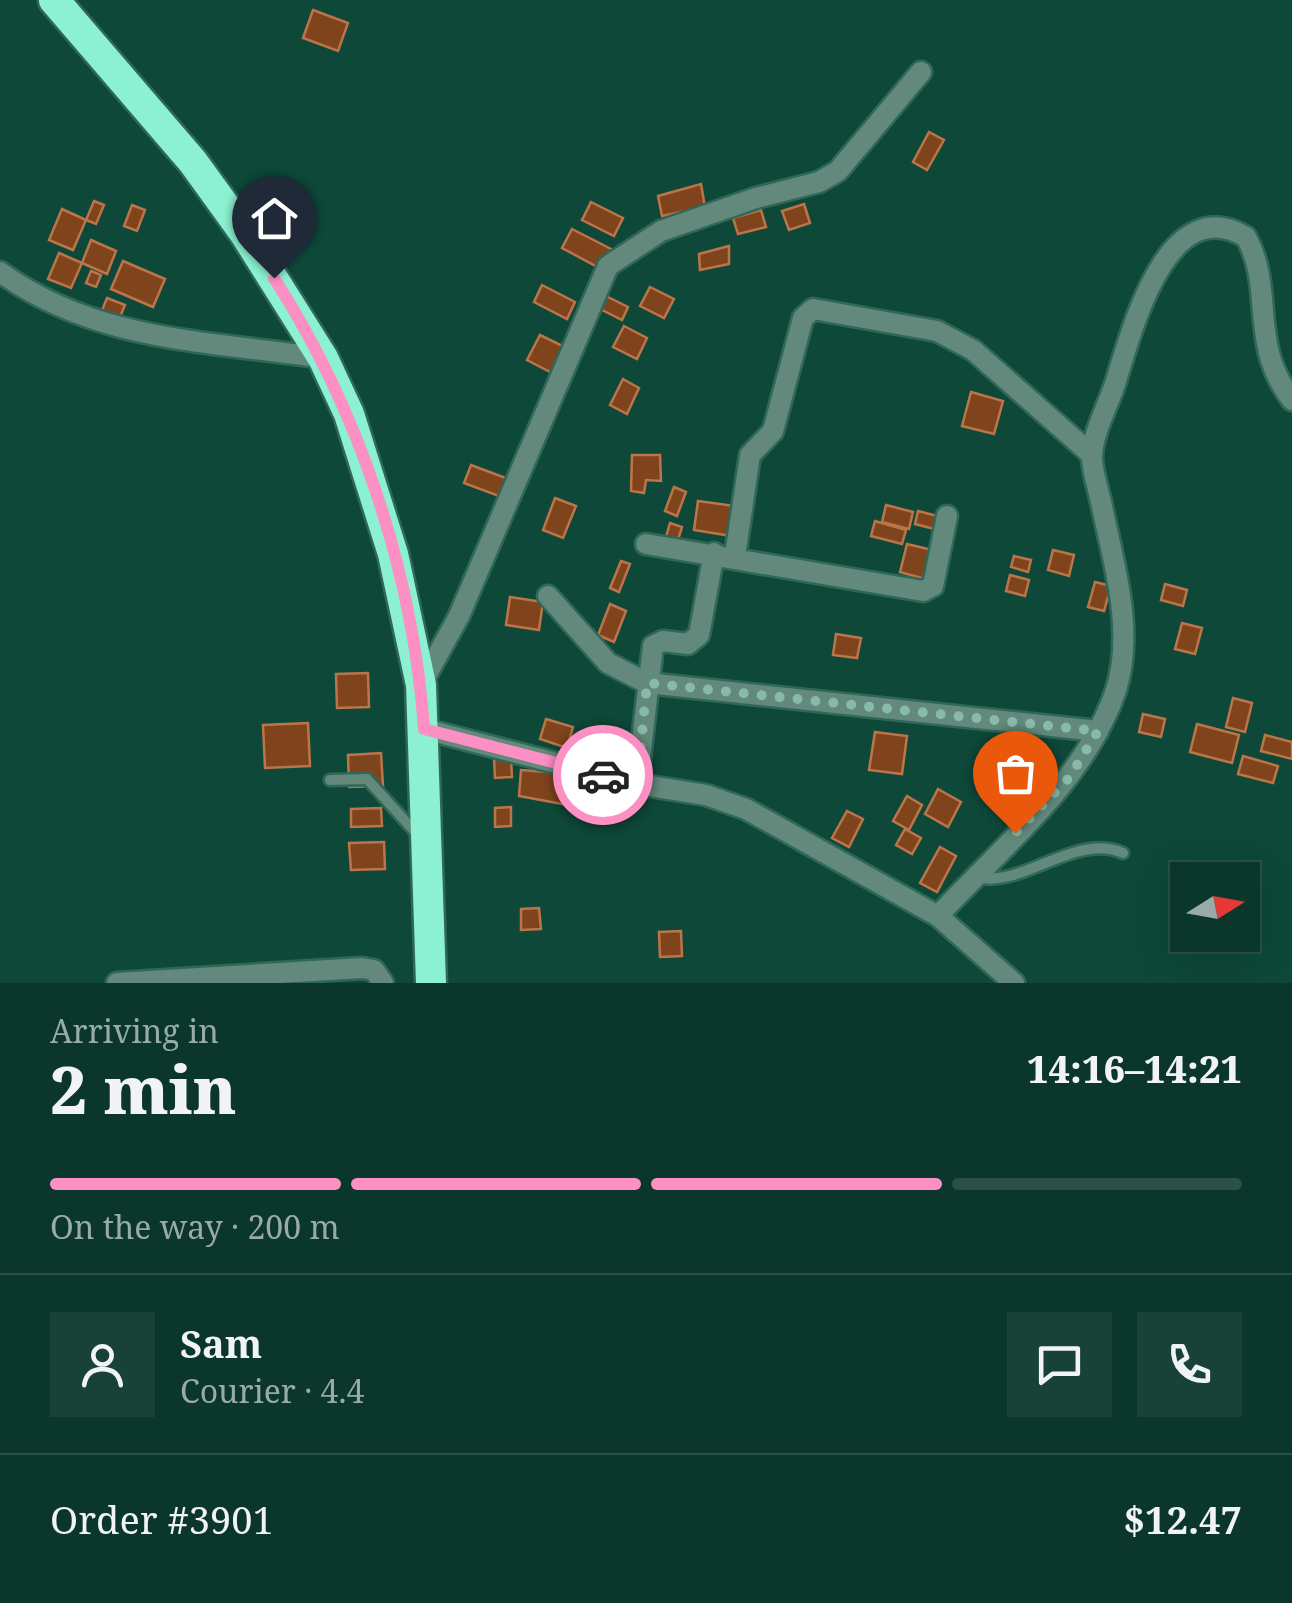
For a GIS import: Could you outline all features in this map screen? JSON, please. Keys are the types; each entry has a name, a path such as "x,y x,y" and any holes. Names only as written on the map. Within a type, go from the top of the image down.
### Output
{"highway":[{"path":"54,0 193,162 323,358 349,414 392,554 421,685 432,983"}],"street":[{"path":"421,685 459,616 608,266 661,231 756,198 820,182 856,153 921,72"},
{"path":"938,916 1069,778 1098,731 1117,687 1121,601 1092,455 1136,318 1165,255 1183,239 1218,228 1237,232 1256,256 1262,336 1272,366 1292,400"},
{"path":"0,272 43,302 145,334 323,358"},
{"path":"637,784 655,643 688,644 699,636 750,455 773,431 802,318 813,309 937,330 972,350 1092,455"},
{"path":"646,544 724,554 923,592 933,586 947,516"},
{"path":"548,596 608,663 647,683 1098,731"},
{"path":"424,729 637,784 706,794 746,809 938,916 1014,983"},
{"path":"117,983 362,968 374,970 384,983"}],"lane":[{"path":"330,780 367,779 376,785 429,848"},
{"path":"974,877 1000,879 1098,848 1123,853"}],"building":[{"path":"313,10 348,23 338,51 303,38"},
{"path":"929,132 944,140 927,170 913,162"},
{"path":"701,184 705,207 662,216 658,196"},
{"path":"94,201 104,205 96,224 86,220"},
{"path":"591,202 623,218 614,236 582,220"},
{"path":"804,204 810,223 789,230 782,211"},
{"path":"132,205 145,210 137,231 124,226"},
{"path":"62,209 86,220 73,250 49,240"},
{"path":"761,210 766,227 738,234 733,218"},
{"path":"572,229 613,250 603,270 562,248"},
{"path":"91,240 116,251 107,274 82,263"},
{"path":"729,246 729,264 700,270 699,254"},
{"path":"59,253 82,263 71,288 48,279"},
{"path":"123,261 165,279 153,307 111,289"},
{"path":"91,271 101,275 96,287 86,283"},
{"path":"542,285 575,302 567,319 534,302"},
{"path":"650,287 674,299 664,318 640,306"},
{"path":"606,296 628,307 622,320 600,309"},
{"path":"107,298 125,305 118,322 100,315"},
{"path":"624,326 647,338 637,359 613,347"},
{"path":"540,335 569,349 556,375 527,360"},
{"path":"623,379 639,388 627,414 610,405"},
{"path":"971,392 1003,401 994,434 962,426"},
{"path":"632,455 660,455 661,481 646,480 644,493 631,491"},
{"path":"471,465 511,480 504,498 464,483"},
{"path":"674,487 686,492 677,516 665,511"},
{"path":"555,498 576,506 563,538 543,530"},
{"path":"698,501 735,506 731,536 694,530"},
{"path":"886,505 913,512 909,529 882,522"},
{"path":"918,511 945,518 942,531 915,524"},
{"path":"875,521 906,530 902,544 871,536"},
{"path":"670,523 682,527 677,543 665,540"},
{"path":"907,544 932,550 925,579 900,572"},
{"path":"1053,550 1074,555 1069,576 1048,570"},
{"path":"1014,556 1031,560 1028,572 1011,567"},
{"path":"621,561 630,564 619,592 610,588"},
{"path":"1010,575 1029,580 1025,596 1006,591"},
{"path":"1095,582 1111,586 1104,611 1088,607"},
{"path":"1165,584 1187,590 1183,606 1161,600"},
{"path":"510,597 543,602 539,630 506,625"},
{"path":"610,604 626,611 614,642 598,635"},
{"path":"1182,623 1202,628 1195,654 1175,649"},
{"path":"836,634 861,638 857,658 833,655"},
{"path":"368,673 369,707 337,708 336,674"},
{"path":"1233,698 1252,703 1245,732 1226,727"},
{"path":"1143,714 1165,719 1161,737 1139,732"},
{"path":"546,719 573,727 567,748 540,739"},
{"path":"308,723 310,766 265,768 263,725"},
{"path":"1197,724 1239,735 1232,763 1190,752"},
{"path":"875,732 907,736 902,774 869,770"},
{"path":"1265,735 1292,742 1292,759 1261,751"},
{"path":"381,753 383,786 349,787 348,755"},
{"path":"1243,756 1278,766 1273,783 1238,774"},
{"path":"494,758 511,758 512,777 495,778"},
{"path":"521,770 561,773 562,804 519,796"},
{"path":"938,789 961,802 948,827 925,814"},
{"path":"907,796 922,805 909,830 893,821"},
{"path":"511,807 511,826 495,827 495,808"},
{"path":"381,808 382,826 351,827 351,809"},
{"path":"847,811 863,819 849,847 832,838"},
{"path":"905,829 921,838 912,854 896,845"},
{"path":"384,842 385,869 351,870 349,843"},
{"path":"940,847 956,856 937,892 920,883"},
{"path":"539,908 541,929 521,930 521,909"},
{"path":"681,931 682,956 660,957 659,932"}],"way so far":[{"path":"603,775 637,784 647,683 793,702 1098,731 1069,778 1015,833"}],"route":[{"path":"274,278 323,358 349,414 392,554 421,685 424,729 488,742 603,775"}]}
